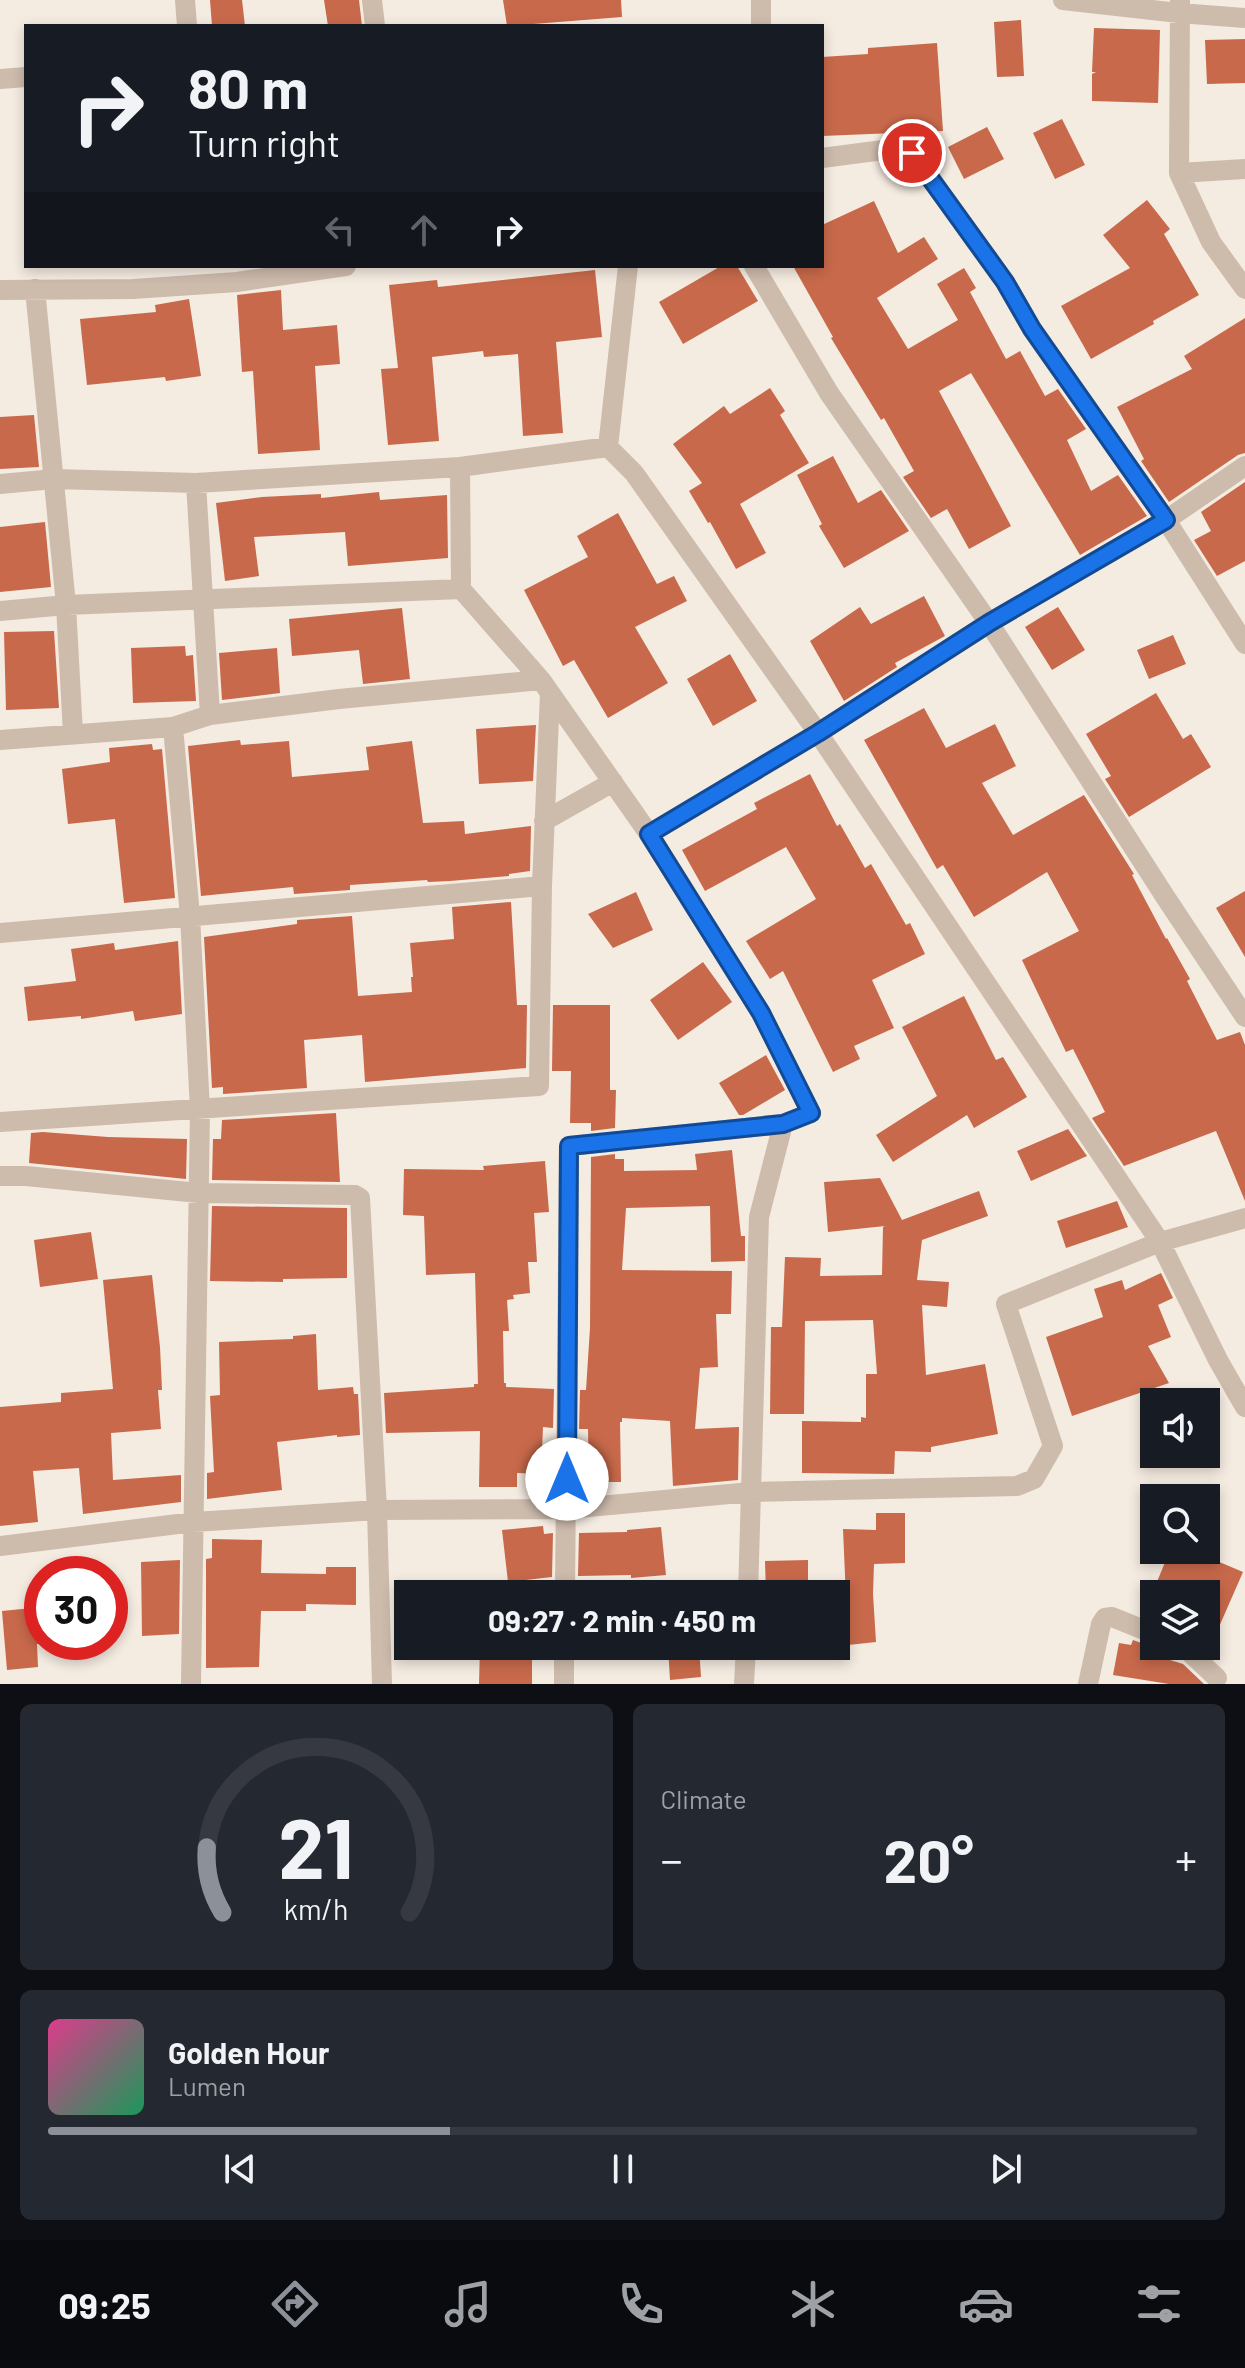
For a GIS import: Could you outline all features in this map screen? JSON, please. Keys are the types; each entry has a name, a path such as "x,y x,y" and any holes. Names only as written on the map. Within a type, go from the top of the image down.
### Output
{"street":[{"path":"185,0 187,24"},
{"path":"372,0 375,24"},
{"path":"761,0 761,24"},
{"path":"1063,0 1180,7 1245,18"},
{"path":"1180,7 1179,173 1211,242 1245,289"},
{"path":"0,79 24,77"},
{"path":"824,158 883,150 912,153 1005,282 1040,341 1166,520 1245,644"},
{"path":"1179,173 1245,169"},
{"path":"0,290 133,289 202,275 237,282 332,268"},
{"path":"608,447 628,268"},
{"path":"755,268 829,393 989,623 1245,1017"},
{"path":"35,289 66,605 73,734"},
{"path":"0,484 54,479 196,483 460,467 608,447"},
{"path":"608,447 634,473 818,733 1160,1242 1218,1360 1245,1407"},
{"path":"649,834 818,733 989,623 1166,520 1245,466"},
{"path":"460,467 461,589 546,686 649,834 761,1013 811,1113 783,1124 569,1146 565,1580"},
{"path":"196,483 210,715"},
{"path":"0,611 66,605 461,589"},
{"path":"0,740 173,727 210,715 339,699 546,686"},
{"path":"0,1122 539,1086 546,686"},
{"path":"173,727 190,916 200,1110 191,1684"},
{"path":"544,821 613,782"},
{"path":"0,933 542,886"},
{"path":"748,1580 759,1217 783,1124"},
{"path":"0,1176 199,1193 355,1195 360,1198 377,1510 382,1684"},
{"path":"0,1546 194,1522 377,1510 567,1509 751,1492 1017,1486 1034,1479 1053,1446 1006,1304 1160,1242 1245,1218"},
{"path":"1088,1684 1105,1618 1112,1617 1140,1628"},
{"path":"564,1660 564,1684"},
{"path":"744,1684 745,1660"},
{"path":"1197,1660 1220,1682"}],"building":[{"path":"210,0 242,0 245,24 212,24"},
{"path":"324,0 359,0 362,24 328,24"},
{"path":"503,0 621,0 622,17 507,24"},
{"path":"1021,20 1024,76 997,77 994,22"},
{"path":"1094,28 1160,30 1158,103 1092,101 1092,74 1096,72 1092,72"},
{"path":"1245,39 1245,83 1207,84 1205,40"},
{"path":"937,43 943,131 824,136 824,57 868,54 868,48"},
{"path":"1062,119 1085,165 1055,179 1033,133"},
{"path":"987,127 1004,159 964,179 948,147"},
{"path":"1147,200 1170,229 1164,234 1199,295 1091,359 1061,306 1130,268 1103,235"},
{"path":"874,201 898,253 924,237 938,259 877,298 908,349 958,320 937,284 964,268 976,288 970,292 1006,359 1020,351 1045,396 1058,389 1086,429 1067,440 1091,491 1118,475 1147,516 1080,555 971,373 939,391 1011,526 969,549 947,509 931,518 903,477 914,471 884,418 881,420 831,338 794,268 824,268 824,224"},
{"path":"718,268 738,268 758,301 683,344 659,302"},
{"path":"595,270 602,337 556,342 563,433 523,436 518,354 484,357 483,351 432,357 439,441 388,445 381,369 398,368 389,285 437,280 438,287"},
{"path":"281,290 283,330 337,325 340,364 315,366 320,450 258,454 253,371 242,372 237,295"},
{"path":"189,299 201,376 87,385 80,319 156,312 155,305"},
{"path":"1245,318 1245,453 1169,502 1141,461 1144,459 1117,407 1192,369 1184,356"},
{"path":"770,388 785,411 780,415 809,463 740,504 766,553 736,569 689,491 702,483 673,444 724,406 730,414"},
{"path":"34,415 39,467 0,469 0,417"},
{"path":"833,456 858,503 881,490 909,531 844,568 819,526 822,524 797,475"},
{"path":"1245,482 1245,561 1217,576 1194,540 1211,531 1201,512"},
{"path":"379,492 380,500 447,495 448,558 348,566 345,532 254,537 259,576 225,581 216,503 262,497 321,494 321,498"},
{"path":"618,513 657,584 674,576 687,601 635,627 668,683 608,718 574,660 563,666 524,590 588,557 577,536"},
{"path":"45,522 51,587 0,592 0,527"},
{"path":"924,596 945,636 895,663 897,667 844,701 810,641 860,607 871,624"},
{"path":"1058,607 1085,650 1052,670 1025,627"},
{"path":"402,608 410,679 363,684 359,650 292,656 289,619"},
{"path":"54,631 59,708 6,710 4,632"},
{"path":"1173,635 1186,664 1149,679 1137,650"},
{"path":"185,646 186,656 193,655 196,701 133,703 131,648"},
{"path":"277,648 280,693 222,700 219,653"},
{"path":"730,654 757,701 713,726 687,679"},
{"path":"1156,693 1183,739 1191,734 1211,767 1129,817 1105,779 1111,776 1086,734"},
{"path":"924,708 946,748 995,724 1016,766 982,783 1013,835 1084,795 1134,874 1190,979 1187,981 1217,1040 1240,1032 1245,1045 1245,1201 1216,1131 1124,1166 1092,1118 1105,1112 1073,1049 1066,1052 1022,960 1079,931 1047,872 974,917 943,865 937,869 864,740"},
{"path":"536,725 533,781 479,784 476,729"},
{"path":"240,740 241,745 289,741 292,777 369,770 366,747 412,741 423,823 464,821 465,834 531,826 530,871 450,881 350,885 350,890 294,894 293,887 201,896 188,746"},
{"path":"152,744 153,750 162,749 175,898 124,903 115,819 68,824 62,769 110,762 109,748"},
{"path":"810,774 837,826 840,824 865,868 871,864 906,925 910,923 925,954 872,980 894,1028 854,1046 860,1059 833,1072 783,971 770,979 746,941 816,899 786,847 705,891 682,850 757,809 754,803"},
{"path":"1245,891 1245,957 1216,908"},
{"path":"636,892 653,930 613,948 588,914"},
{"path":"511,902 517,1005 527,1005 526,1068 365,1082 362,1035 304,1040 307,1088 223,1094 223,1087 212,1088 204,937 297,924 297,920 352,916 358,996 412,992 410,943 454,939 452,907"},
{"path":"178,941 182,1014 135,1021 133,1011 81,1019 81,1016 28,1021 24,987 76,981 71,949 114,943 115,950"},
{"path":"703,962 732,1002 678,1040 650,1000"},
{"path":"964,996 996,1060 1003,1057 1027,1097 974,1128 967,1115 893,1162 876,1135 937,1096 902,1027"},
{"path":"553,1005 610,1005 610,1090 616,1090 615,1128 591,1131 591,1123 570,1123 571,1071 552,1071"},
{"path":"766,1055 785,1090 739,1115 719,1083"},
{"path":"336,1113 340,1182 212,1180 213,1139 221,1139 222,1120"},
{"path":"1068,1129 1087,1156 1031,1181 1017,1151"},
{"path":"31,1133 187,1139 186,1179 29,1163"},
{"path":"732,1150 741,1236 745,1236 745,1261 711,1262 710,1206 626,1208 622,1270 732,1271 731,1314 716,1314 718,1367 700,1368 695,1429 739,1427 738,1480 673,1486 670,1421 622,1418 621,1482 589,1482 588,1429 579,1429 580,1390 586,1390 590,1328 591,1157 615,1154 615,1159 624,1159 624,1171 697,1170 695,1154"},
{"path":"545,1161 549,1212 534,1213 537,1262 528,1262 530,1293 513,1295 514,1299 507,1300 509,1331 503,1331 504,1383 506,1387 554,1389 553,1428 543,1427 541,1474 517,1473 517,1487 479,1487 480,1431 386,1433 384,1393 474,1387 478,1384 475,1273 426,1275 424,1216 403,1215 404,1169 484,1170 483,1166"},
{"path":"880,1178 902,1220 979,1191 988,1216 922,1240 917,1280 949,1282 947,1307 922,1305 926,1375 985,1364 998,1434 931,1447 931,1452 895,1451 894,1474 802,1473 802,1421 861,1422 861,1417 866,1418 866,1374 877,1374 873,1320 805,1321 804,1414 770,1414 771,1327 782,1327 785,1257 821,1258 820,1276 882,1275 885,1226 828,1232 824,1182"},
{"path":"1117,1201 1128,1227 1066,1248 1057,1221"},
{"path":"212,1206 347,1208 347,1278 283,1279 283,1282 210,1281"},
{"path":"91,1232 98,1279 40,1287 34,1240"},
{"path":"1161,1273 1173,1298 1158,1305 1171,1337 1148,1346 1169,1383 1154,1388 1140,1388 1140,1393 1072,1416 1046,1337 1103,1317 1094,1289 1122,1280 1125,1290"},
{"path":"152,1275 160,1347 162,1390 158,1390 161,1429 111,1433 113,1480 181,1475 181,1502 83,1514 79,1468 33,1471 38,1522 0,1526 0,1407 61,1402 61,1393 113,1389 103,1280"},
{"path":"316,1334 318,1390 353,1387 354,1394 358,1394 360,1435 277,1442 282,1490 207,1499 207,1473 214,1472 210,1396 220,1395 219,1342 293,1339 293,1336"},
{"path":"876,1513 905,1513 905,1563 874,1564 876,1642 850,1645 850,1580 845,1580 843,1529 876,1530"},
{"path":"543,1526 544,1534 553,1533 552,1577 508,1580 502,1530"},
{"path":"661,1527 666,1575 631,1578 631,1575 578,1576 579,1533 627,1532"},
{"path":"212,1539 262,1540 261,1573 326,1574 326,1567 356,1567 356,1605 306,1604 306,1611 261,1611 259,1667 206,1668 206,1559 212,1558"},
{"path":"180,1560 179,1634 142,1636 141,1562"},
{"path":"808,1560 808,1580 766,1580 765,1561"},
{"path":"1220,1562 1243,1572 1220,1625 1220,1580 1158,1580 1164,1564"},
{"path":"24,1609 24,1660 38,1660 38,1667 7,1670 2,1611"},
{"path":"1133,1640 1140,1643 1140,1660 1170,1660 1183,1664 1204,1684 1169,1684 1113,1675 1119,1643 1131,1645"},
{"path":"480,1660 532,1660 532,1684 479,1684"},
{"path":"669,1660 700,1660 701,1677 670,1680"}],"route":[{"path":"567,1479 569,1146 783,1124 811,1113 761,1013 649,834 818,733 989,623 1166,520 1032,329 1005,282 912,153"}]}
